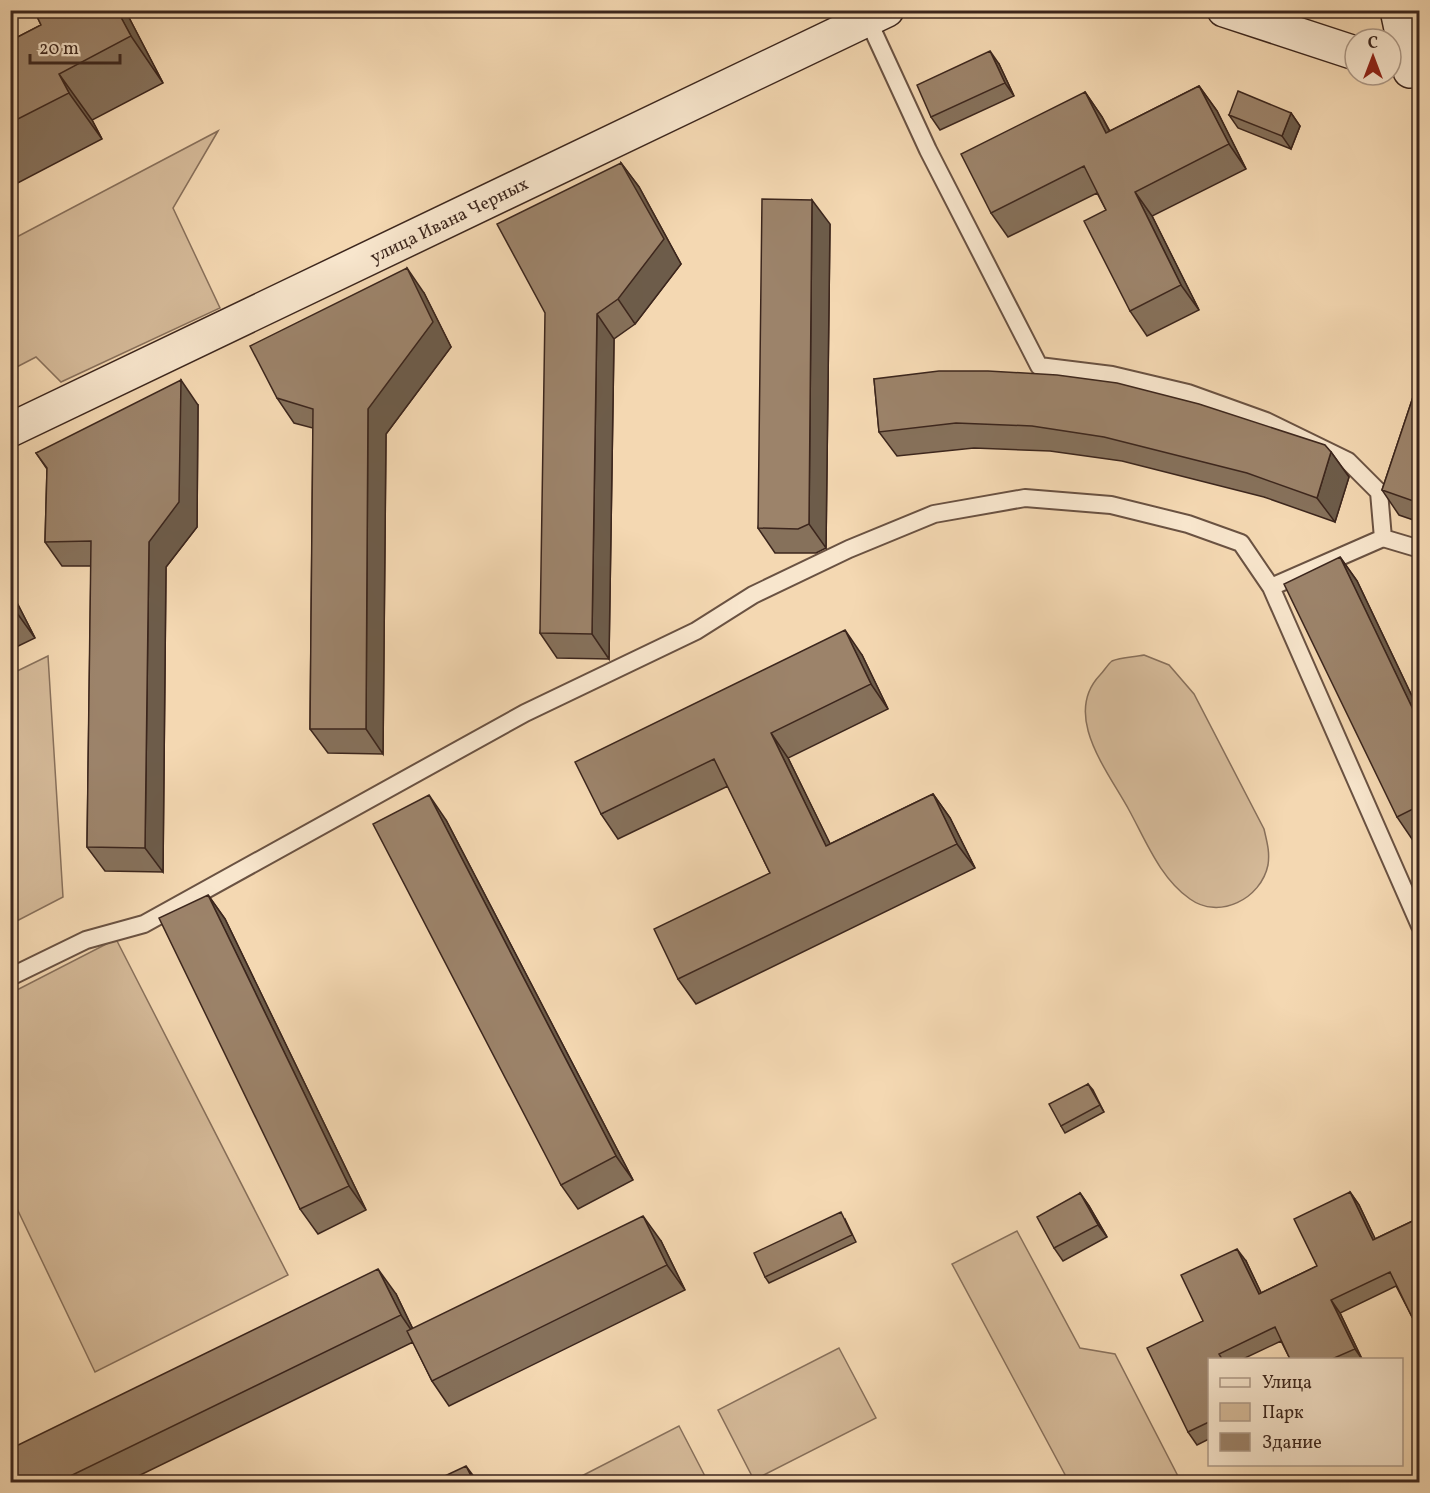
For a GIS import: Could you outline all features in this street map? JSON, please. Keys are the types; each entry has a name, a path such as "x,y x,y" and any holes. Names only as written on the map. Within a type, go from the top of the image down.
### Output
{"street":[{"path":"1224,10 1343,49"},
{"path":"1397,10 1407,70"},
{"name":"улица Ивана Черных","path":"10,430 878,15"}],"lane":[{"path":"878,15 928,150 1039,366 1112,375 1188,393 1266,421 1348,461 1379,492 1383,538"},
{"path":"10,977 87,939 144,924 525,713 696,631 753,595 849,549 934,514 1025,498 1111,505 1188,524 1241,543 1271,587 1419,926"},
{"path":"1271,587 1383,538 1419,549"}],"green space":[{"path":"218,131 173,208 220,308 61,382 36,357 11,370 11,240"},
{"path":"1144,655 1169,665 1194,694 1264,829 1269,856 1264,877 1257,888 1237,903 1213,907 1201,905 1190,899 1170,881 1100,760 1092,742 1085,707 1089,691 1112,661"},
{"path":"48,656 63,897 11,924 11,674"},
{"path":"116,939 288,1275 95,1372 11,1196 11,993"},
{"path":"1017,1231 1080,1348 1115,1354 1181,1482 1069,1482 952,1264"},
{"path":"839,1348 876,1418 754,1480 718,1410"},
{"path":"679,1426 708,1482 570,1482"}],"building":[{"path":"34,10 117,10 131,36 59,74 69,93 10,123 10,41 41,25"},
{"path":"990,51 1005,83 931,117 917,85"},
{"path":"1199,86 1229,144 1135,192 1181,285 1130,311 1084,221 1106,210 1084,166 991,213 961,154 1085,92 1106,133"},
{"path":"1238,91 1291,113 1282,136 1229,115"},
{"path":"621,163 664,239 618,299 597,314 592,634 540,633 545,313 497,224"},
{"path":"762,199 812,200 809,524 798,529 758,528"},
{"path":"407,268 433,322 368,409 366,729 310,729 313,409 277,398 250,346"},
{"path":"939,371 1057,375 1117,383 1199,404 1325,445 1331,452 1317,498 1247,473 1104,437 1032,426 956,423 879,432 874,379"},
{"path":"1419,379 1419,503 1382,490"},
{"path":"181,380 179,502 149,542 145,848 87,847 91,541 45,542 47,468 36,453"},
{"path":"1340,557 1419,722 1419,806 1397,817 1284,584"},
{"path":"10,599 17,613 10,617"},
{"path":"845,630 871,684 771,733 826,846 933,794 957,844 678,979 654,929 770,873 714,759 601,814 575,762"},
{"path":"429,795 616,1156 561,1185 373,824"},
{"path":"208,895 349,1186 300,1209 159,918"},
{"path":"1088,1084 1100,1105 1061,1126 1049,1104"},
{"path":"1350,1192 1373,1240 1419,1218 1419,1313 1412,1317 1390,1272 1331,1300 1355,1349 1334,1358 1290,1358 1275,1327 1219,1354 1221,1358 1208,1358 1208,1422 1188,1432 1147,1348 1203,1321 1181,1275 1237,1249 1259,1294 1317,1266 1294,1219"},
{"path":"1080,1193 1098,1225 1054,1248 1037,1217"},
{"path":"841,1212 852,1235 765,1277 754,1253"},
{"path":"643,1216 667,1265 432,1381 407,1331"},
{"path":"378,1269 401,1315 58,1482 17,1482 10,1470 10,1449"},
{"path":"466,1466 474,1482 432,1482"}]}
